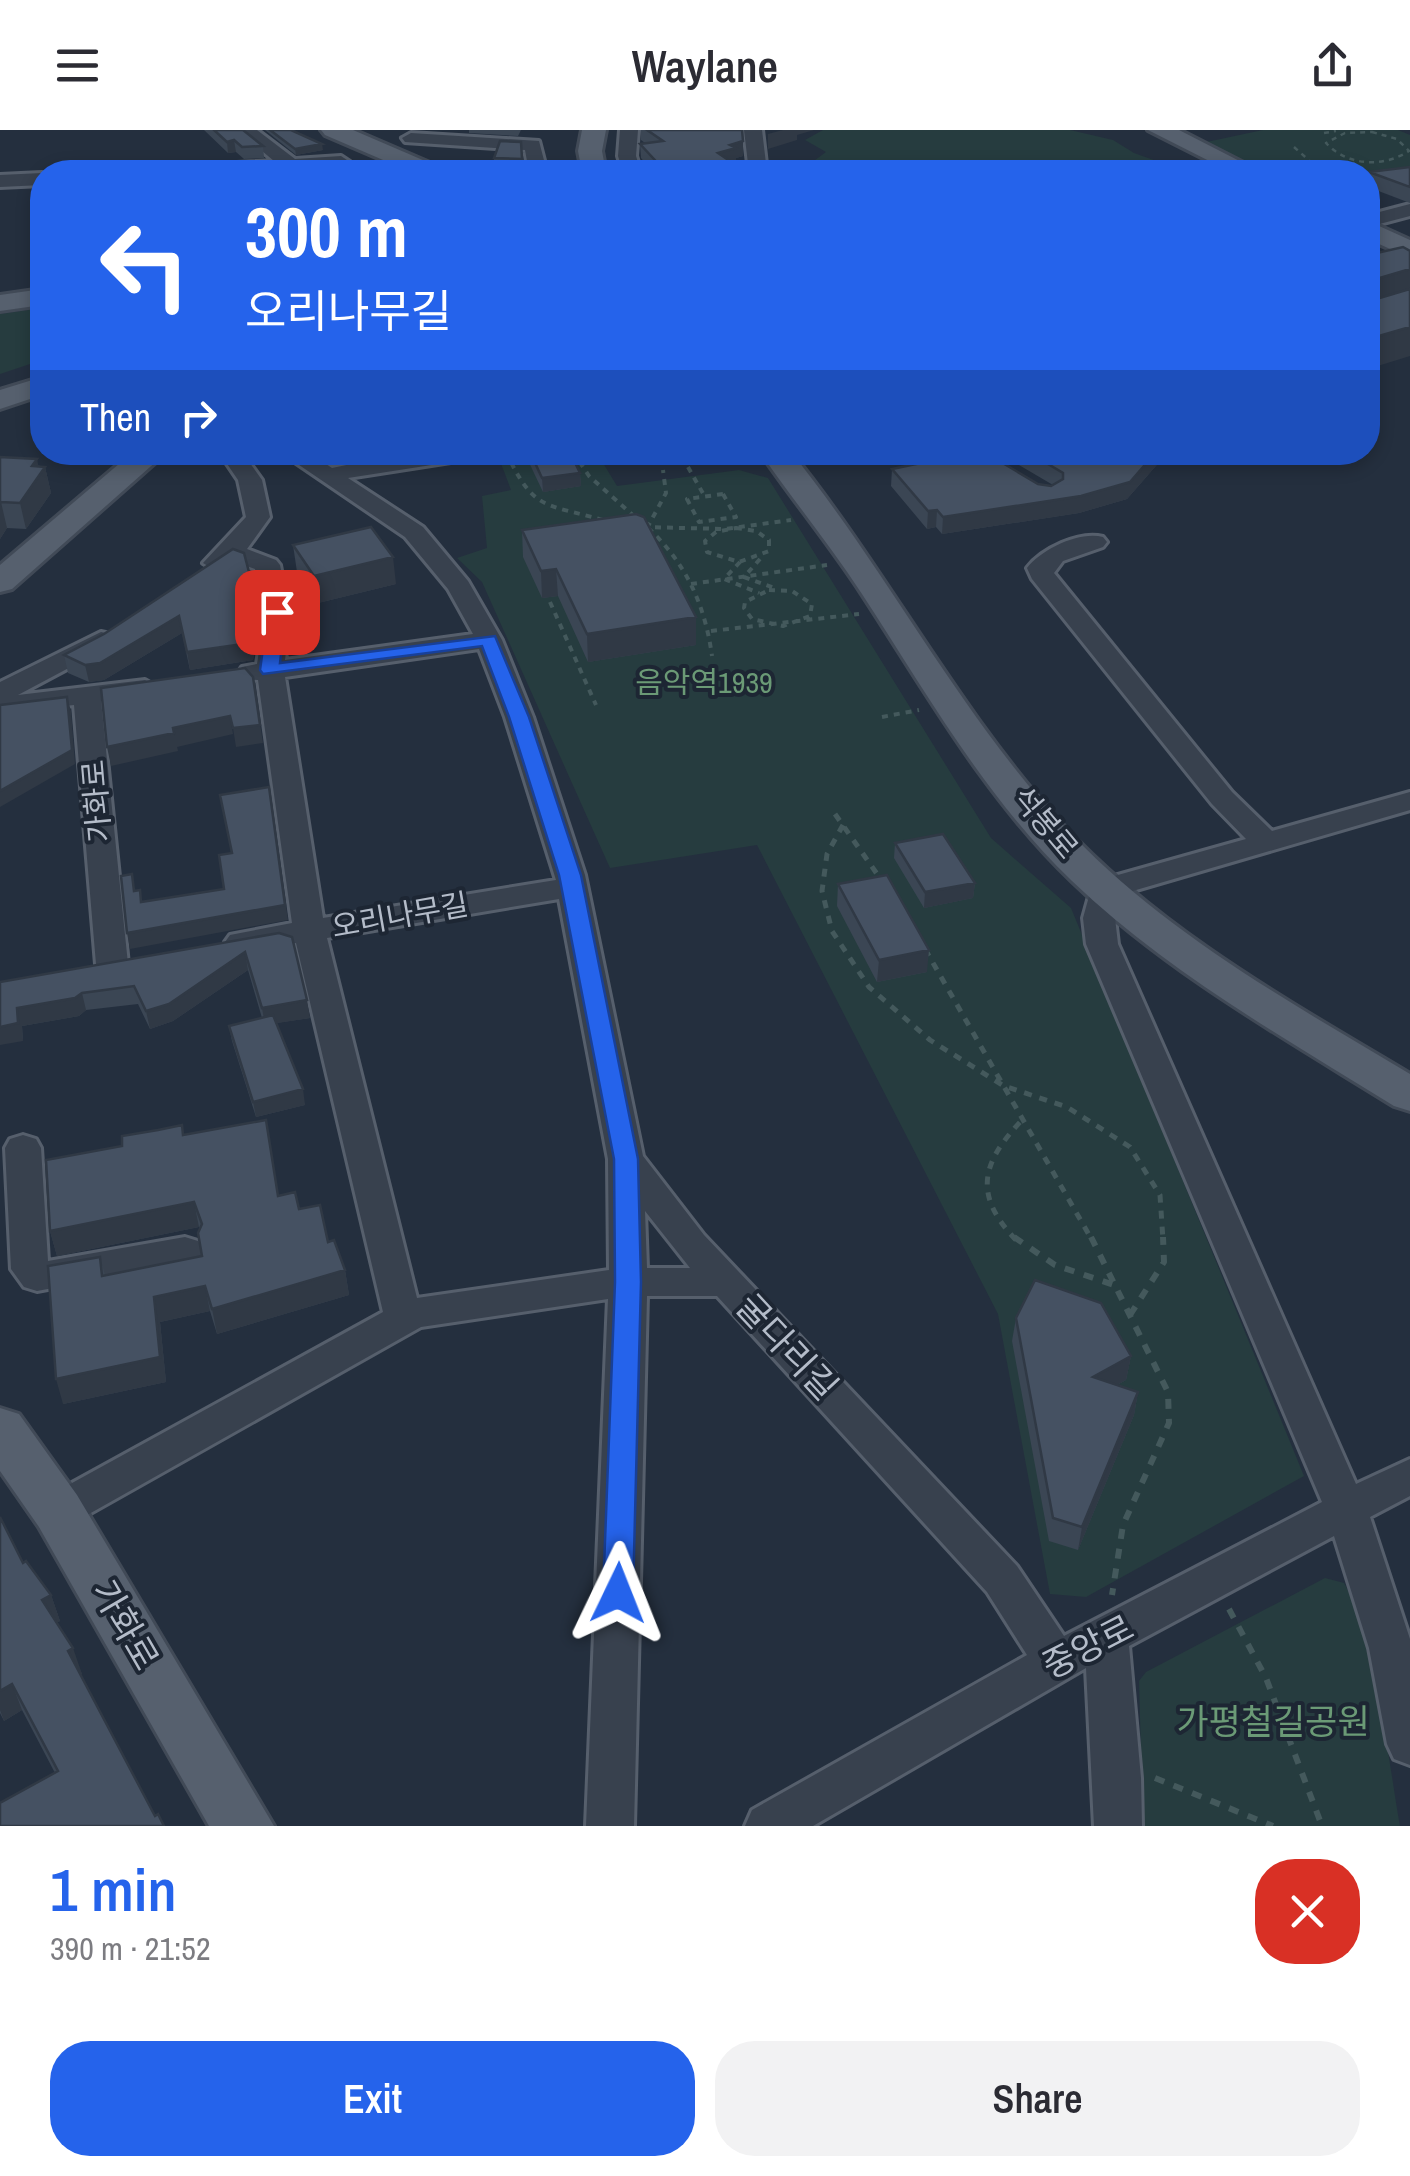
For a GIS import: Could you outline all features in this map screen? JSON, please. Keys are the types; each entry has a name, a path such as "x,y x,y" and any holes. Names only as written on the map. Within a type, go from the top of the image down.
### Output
{"main road":[{"path":"322,130 338,160"},
{"path":"333,130 377,160"},
{"path":"592,160 594,130"},
{"path":"1160,130 1224,160"},
{"path":"391,160 415,134"},
{"path":"1380,232 1410,250"},
{"path":"0,304 30,300"},
{"path":"0,400 30,390"},
{"path":"0,400 30,396"},
{"path":"0,582 137,465"},
{"name":"석봉로","path":"789,465 886,610 1044,828 1104,889 1202,966 1410,1096"},
{"name":"가화로","path":"7,1449 58,1511 243,1826"}],"street":[{"path":"246,130 285,160"},
{"path":"628,160 629,130"},
{"path":"753,130 757,160"},
{"path":"415,134 533,144 536,160"},
{"path":"0,180 30,179"},
{"path":"1380,221 1410,210"},
{"path":"191,581 232,552 258,514 250,480 239,465"},
{"path":"312,465 414,532 459,586 489,640 519,717 572,886 626,1159 628,1282 610,1826"},
{"path":"328,476 373,465"},
{"path":"1094,542 1054,556 1040,568 1040,574 1222,798 1266,842"},
{"name":"오리나무길","path":"232,552 267,564 278,618 270,670 310,931 572,886"},
{"path":"0,693 124,626"},
{"path":"233,676 489,640"},
{"path":"0,705 179,684"},
{"name":"가화로","path":"88,697 99,967 151,958"},
{"path":"253,790 288,785"},
{"path":"1410,801 1104,889 1099,918 1102,944 1346,1509 1391,1648 1410,1744"},
{"path":"210,948 310,931 403,1318"},
{"path":"23,1148 30,1269 36,1277 185,1251"},
{"path":"626,1159 691,1244 726,1282"},
{"name":"굴다리길","path":"58,1511 403,1318 426,1309 628,1282 726,1282 1002,1579 1056,1662"},
{"name":"중앙로","path":"770,1826 1056,1662 1410,1476"},
{"path":"1106,1639 1118,1826"}],"path":[{"path":"1322,132 1344,130"},
{"path":"1365,130 1410,142"},
{"path":"1322,132 1328,139 1328,148 1358,160 1397,159 1408,151 1402,142"},
{"path":"1328,139 1345,132 1372,132"},
{"path":"1294,147 1309,160"},
{"path":"512,465 524,490 540,502 608,522"},
{"path":"582,465 588,476 665,542 691,584 710,632 712,656"},
{"path":"688,467 705,496"},
{"path":"647,528 668,491 669,482 662,470"},
{"path":"723,494 736,517 699,522 687,499 705,496 723,494"},
{"path":"764,556 740,562 714,557 704,547 709,536 725,529 824,516"},
{"path":"719,519 725,529"},
{"path":"636,527 746,529 764,535 771,545 744,576"},
{"path":"691,584 854,561"},
{"path":"724,580 740,562"},
{"path":"744,576 800,594 812,604 810,616 794,624"},
{"path":"724,580 758,592 780,590"},
{"path":"758,592 745,602 746,614 761,623 783,626"},
{"path":"550,602 596,705"},
{"path":"710,632 783,626 886,610"},
{"path":"835,814 892,896"},
{"path":"843,824 827,854 822,891 832,931 869,986 930,1040 1004,1086 1067,1106 1130,1148 1160,1196 1164,1262 1130,1315"},
{"path":"920,941 1116,1286 1168,1392 1169,1422 1123,1525 1106,1639"},
{"path":"1023,1120 994,1150 985,1174 992,1203 1006,1230 1045,1260 1069,1272 1116,1286"},
{"path":"1214,1580 1266,1678 1322,1826"},
{"path":"1116,1763 1272,1826"}],"green space":[{"path":"823,130 1070,130 1113,140 1154,160 815,160 826,152 805,140"},
{"path":"1263,130 1398,130 1410,135 1410,177 1380,181 1380,160 1232,160 1197,144"},
{"path":"30,310 30,364 0,374 0,314"},
{"name":"음악역1939","path":"502,465 604,465 617,486 739,470 768,478 991,838 1071,908 1304,1476 1086,1597 1050,1594 998,1314 757,845 610,868 482,582 457,558 487,548 482,496 511,490"},
{"name":"가평철길공원","path":"1325,1578 1344,1583 1365,1634 1400,1826 1143,1826 1139,1681 1146,1672"}],"building":[{"path":"214,130 243,130 263,146 242,147 234,140 227,142"},
{"path":"270,130 291,130 322,144 295,149"},
{"path":"647,130 742,130 743,141 730,145 736,148 718,153 728,160 655,160 640,144 663,141"},
{"path":"500,141 521,142 522,159 494,158"},
{"path":"1410,167 1410,187 1380,176 1380,171"},
{"path":"1403,247 1410,251 1410,269 1380,278 1380,252"},
{"path":"1410,289 1410,327 1380,336 1380,298"},
{"path":"0,457 30,459 30,465 45,467 20,503 0,503"},
{"path":"536,465 576,465 580,473 542,478"},
{"path":"911,465 1006,465 1038,484 1051,486 1063,479 1063,473 1050,465 1145,465 1130,482 1081,496 943,517 937,510 928,511 892,469"},
{"path":"636,514 644,517 696,617 587,634 556,569 541,571 522,530"},
{"path":"371,527 393,557 314,576 293,545"},
{"path":"233,549 244,553 257,603 250,643 187,652 179,616 100,663 85,665 64,655 104,634"},
{"path":"245,668 253,677 260,725 233,728 230,716 107,747 101,688"},
{"path":"67,697 72,750 0,791 0,705"},
{"path":"269,787 285,905 127,933 121,876 132,874 134,891 140,890 141,902 224,889 219,855 232,853 220,795"},
{"path":"943,834 975,883 925,892 895,843"},
{"path":"887,875 929,950 879,960 838,884"},
{"path":"279,933 292,937 307,1000 262,1008 245,952 169,1004 146,1011 134,986 82,993 75,998 17,1008 18,1023 0,1027 0,982"},
{"path":"273,1015 303,1089 253,1102 229,1026"},
{"path":"266,1120 278,1196 295,1192 299,1209 320,1205 328,1242 334,1240 345,1270 212,1309 205,1286 154,1297 160,1357 56,1379 48,1266 100,1257 102,1276 202,1256 198,1233 202,1224 194,1202 50,1231 46,1160 122,1146 122,1136 182,1125 183,1135"},
{"path":"1035,1280 1101,1303 1131,1356 1093,1377 1138,1392 1082,1527 1053,1518 1016,1318"},
{"path":"0,1517 23,1563 26,1561 51,1595 42,1600 73,1648 68,1651 155,1816 158,1814 164,1826 0,1826 0,1803 58,1771 12,1684 0,1691"}],"route":[{"path":"277,612 270,670 489,640 519,717 570,875 626,1159 628,1282 618,1593"}]}
